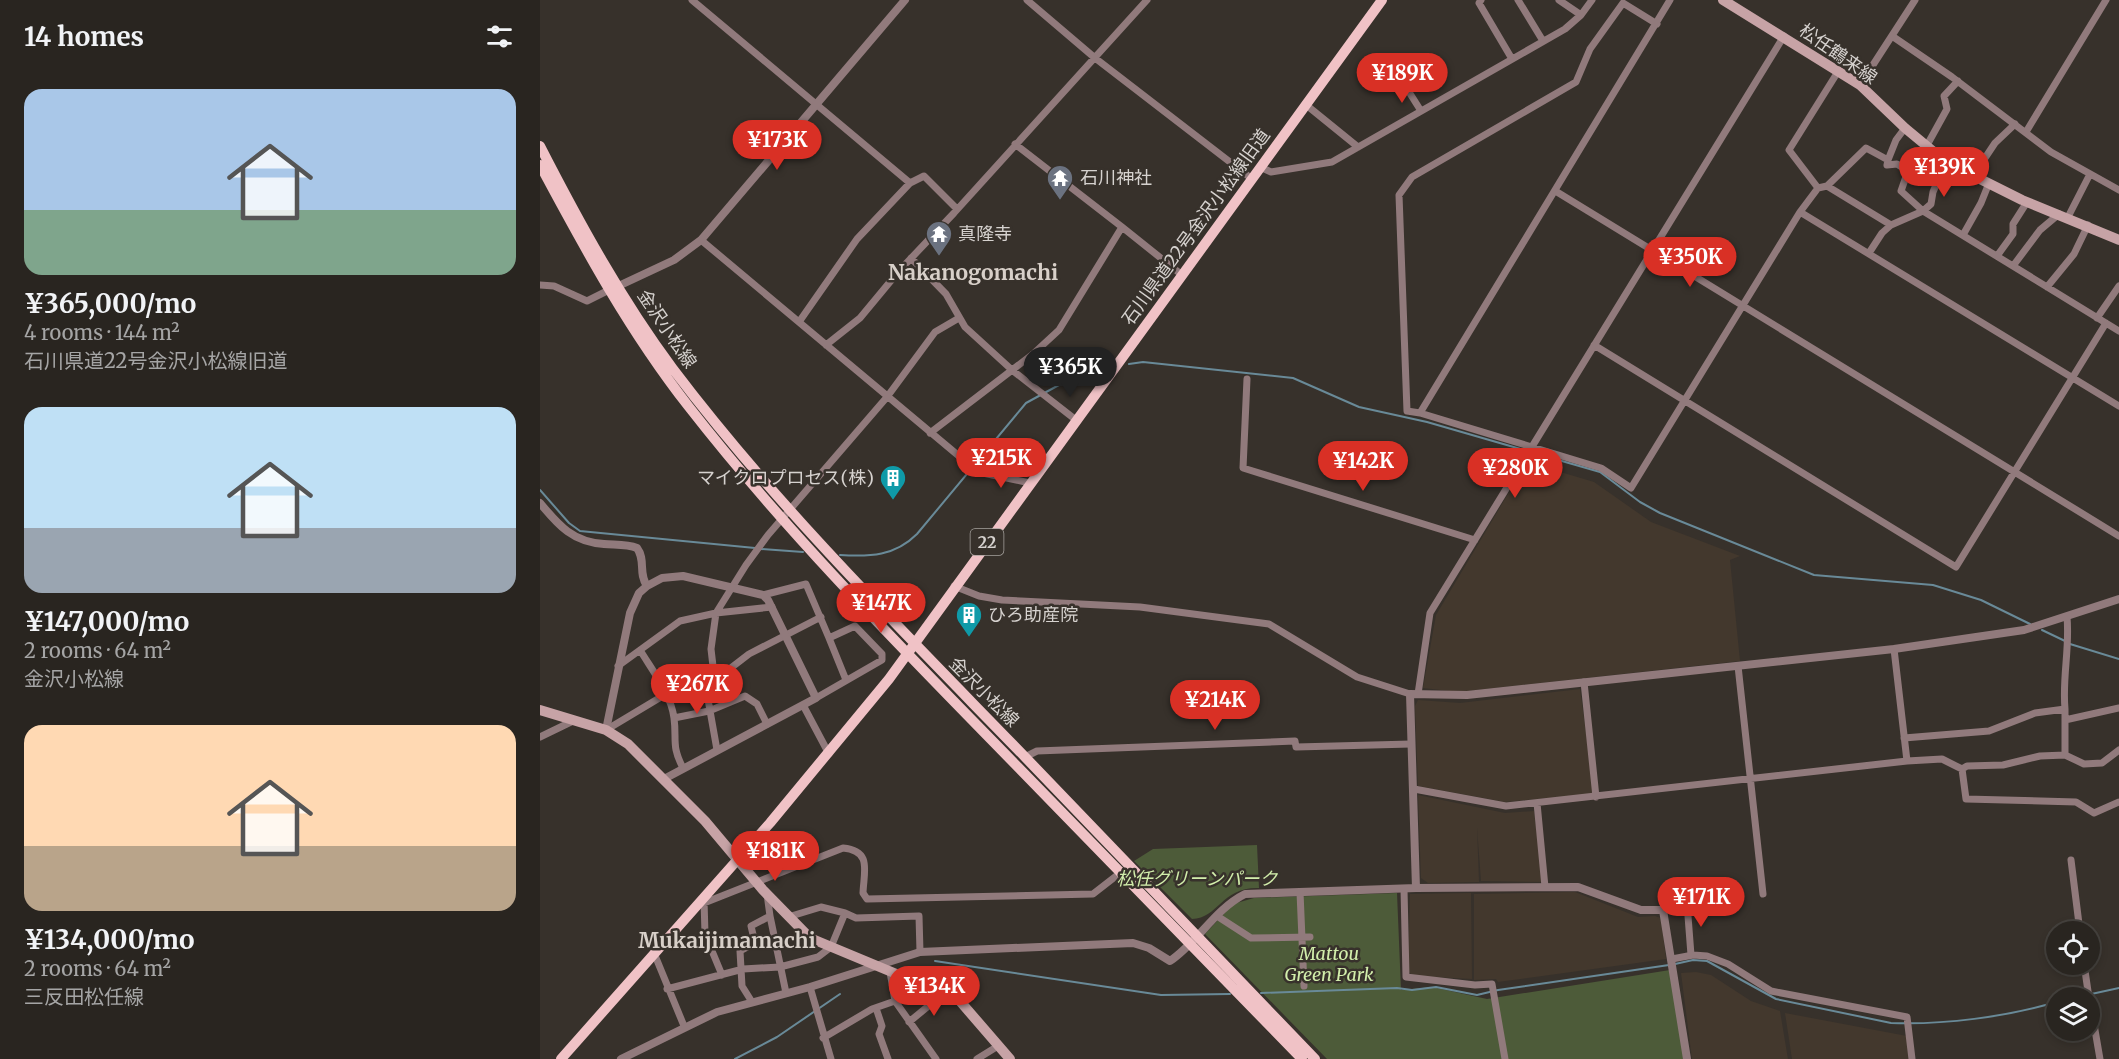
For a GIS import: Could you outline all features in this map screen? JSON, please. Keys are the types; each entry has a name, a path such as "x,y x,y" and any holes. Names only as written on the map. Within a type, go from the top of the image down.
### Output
{"main road":[{"name":"石川県道22号金沢小松線旧道","path":"561,1059 704,900 829,754 906,655 1382,0"},
{"name":"松任鶴来線","path":"1723,0 1860,85 1905,128 1946,162 2027,202 2088,225 2119,240"},
{"name":"金沢小松線","path":"540,146 614,288"},
{"name":"金沢小松線","path":"540,165 688,406 786,515 906,655 1120,873 1194,940 1315,1059"},
{"name":"金沢小松線","path":"786,515 1025,757 1302,1059"},
{"path":"540,710 606,729 628,744 664,779 739,859 788,917 810,938 959,1000 971,1011 1010,1059"}],"street":[{"path":"692,0 910,183"},
{"path":"540,285 554,286 587,301 674,260 701,240 905,0"},
{"path":"1027,0 1095,58 1252,179"},
{"path":"826,345 860,318 911,258 1147,0"},
{"path":"1482,0 1479,3 1512,59"},
{"path":"1518,0 1543,40"},
{"path":"1559,0 1581,15"},
{"path":"1260,167 1271,172 1332,162 1565,29 1581,15 1592,0"},
{"path":"1420,413 1557,192 1670,0"},
{"path":"1860,85 1915,0"},
{"path":"2026,132 2106,0"},
{"path":"1657,24 1623,3 1590,49 1576,82 1412,177 1399,195 1407,411 1533,446 1601,468 1631,488 1800,212 1818,188 1827,186 1866,148 1888,160"},
{"path":"1416,888 1411,744 1414,694 1430,613 1784,36"},
{"path":"1892,36 1958,81 2050,152 2119,190"},
{"path":"1818,188 1789,150 1839,70"},
{"path":"1958,81 1944,96 1947,109 1929,149 1908,171 1901,191 1923,211 2119,331"},
{"path":"1404,84 1421,111"},
{"path":"1305,104 1358,147"},
{"path":"1973,176 1995,143 2016,124"},
{"path":"1905,128 1896,140 1887,165 1897,164 1908,171"},
{"path":"1015,144 1182,275"},
{"path":"1869,253 1882,233 1891,225 1923,211 1932,204 1932,192 1946,162"},
{"path":"2013,266 2040,231 2063,216 2090,174"},
{"path":"799,322 857,239 910,183 924,176 957,209"},
{"path":"1963,236 1989,183"},
{"path":"1827,186 1891,225"},
{"path":"1557,192 2119,536"},
{"path":"1997,256 2013,234 2013,224 2027,202"},
{"path":"1800,212 2119,406"},
{"path":"2047,287 2074,254 2088,225"},
{"path":"930,433 1012,370 1059,330 1122,227"},
{"path":"701,240 978,472 1030,483"},
{"path":"911,258 946,294 965,327 1012,370 1076,420"},
{"path":"2097,318 2119,286"},
{"path":"714,675 711,649 716,613 756,551 887,397 935,332 958,318"},
{"path":"1594,345 1956,567 2106,323"},
{"path":"1247,379 1243,468 1475,540"},
{"path":"540,503 563,529 579,539 591,543 637,548 643,559 640,573 647,586"},
{"path":"606,729 630,613 639,593 662,578 683,576 763,595 806,584 846,680"},
{"path":"954,586 979,596 1002,600 1140,607 1269,624 1357,676 1414,694 1467,695 1894,649 2024,630 2119,599"},
{"path":"763,595 772,607 816,698"},
{"path":"618,666 680,621 716,613 772,607"},
{"path":"606,729 666,694 668,686 676,681 723,674 749,654 821,617"},
{"path":"2065,755 2065,709 2062,684 2068,639 2067,617"},
{"path":"664,779 882,660 882,654 855,626 829,638"},
{"path":"1894,649 1907,761"},
{"path":"640,650 666,694 674,718 673,736 676,755 683,768"},
{"path":"1738,666 1763,894"},
{"path":"704,677 717,750"},
{"path":"1584,682 1596,797"},
{"path":"674,718 709,711 745,696 758,704 767,724"},
{"path":"803,705 829,754"},
{"path":"2065,720 2119,708"},
{"path":"1904,738 1989,731 2035,713 2065,709"},
{"path":"540,738 575,720"},
{"path":"1025,757 1037,751 1295,741 1296,747 1411,744"},
{"path":"1414,789 1506,806 1907,761 1942,759 1962,768 2003,765 2040,756 2065,755 2084,764 2102,763 2119,750"},
{"path":"1962,768 1966,799 2076,802 2094,813 2119,802"},
{"path":"1537,803 1545,887"},
{"path":"722,975 705,934 704,900 811,863 843,848 857,850 861,853 864,864 863,893 867,899 1093,894 1120,873"},
{"path":"2071,860 2079,921"},
{"path":"621,1059 684,1026 717,1012 810,987 920,952 1133,943 1149,948 1170,961 1194,940 1229,902 1245,894 1416,888 1578,887 1641,910 1663,910 1687,1059"},
{"path":"1404,889 1406,977 1475,985 1492,984 1505,1059"},
{"path":"1300,892 1306,937 1304,986"},
{"path":"767,894 786,993"},
{"path":"1687,903 1691,955"},
{"path":"788,917 821,908 856,918 919,916 920,952"},
{"path":"667,989 743,969 780,967 818,957 831,947 845,914"},
{"path":"752,1002 742,986 743,969 740,951 755,943 751,926 770,916"},
{"path":"1217,916 1251,938 1306,937"},
{"path":"654,953 684,1026"},
{"path":"1673,963 1691,955 1718,959 1771,991 1907,1019 1912,1059"},
{"path":"890,972 895,1001 936,1059"},
{"path":"810,987 823,1038 831,1059"},
{"path":"909,1022 943,993"},
{"path":"823,1038 876,1008 895,1001"},
{"path":"876,1008 882,1026 879,1034 888,1059"},
{"path":"2097,1041 2100,1059"},
{"path":"977,1059 998,1046"}],"shaded area":[{"path":"1527,462 1594,482 1651,522 1740,556 1730,560 1740,661 1458,692 1423,688 1436,615"},
{"path":"1580,689 1594,791 1591,794 1505,802 1418,786 1415,706 1418,700 1460,703"},
{"path":"1418,795 1505,813 1534,811 1543,882 1481,881 1477,827 1479,882 1428,883 1421,878"},
{"path":"1575,892 1638,917 1661,918 1666,959 1498,982 1496,979 1474,980 1474,894"},
{"path":"1471,893 1472,979 1413,976 1408,971 1410,894"},
{"path":"1696,972 1711,975 1751,1001 1780,1011 1788,1059 1692,1059 1681,973"},
{"path":"1785,1013 1907,1036 1910,1059 1792,1059"}],"green space":[{"name":"松任グリーンパーク","path":"1257,845 1259,888 1236,892 1209,914 1192,919 1134,861 1153,849"},
{"name":"Mattou Green Park","path":"1397,893 1401,990 1432,987 1487,999 1670,970 1684,1059 1327,1059 1205,934 1233,904 1254,898"}],"waterway":[{"path":"1129,364 1143,362 1293,378 1359,407 1427,422 1524,450"},
{"path":"840,555 882,554 909,541 1026,403 1059,385 1099,372"},
{"path":"1534,453 1600,472 1640,502 1660,513 1814,575 1933,585 1981,600 2030,624"},
{"path":"540,490 569,523 580,531 755,548"},
{"path":"761,549 803,552"},
{"path":"2042,630 2065,641"},
{"path":"2070,644 2119,659"},
{"path":"1675,964 1693,960 1707,961 1776,999 1891,1023 1931,1023 1974,1019 2046,1005"},
{"path":"935,961 1161,995 1230,994"},
{"path":"1261,993 1397,988 1412,990 1436,987 1477,995 1669,965"},
{"path":"2100,992 2119,988"},
{"path":"735,1059 777,1037 840,994"}],"place":[{"name":"石川神社","path":"1060,201"},
{"name":"真隆寺","path":"939,257"},
{"name":"マイクロプロセス(株)","path":"893,501"},
{"name":"ひろ助産院","path":"969,638"}],"district":[{"name":"Nakanogomachi","path":"973,273"},
{"name":"Mukaijimamachi","path":"727,941"}]}
